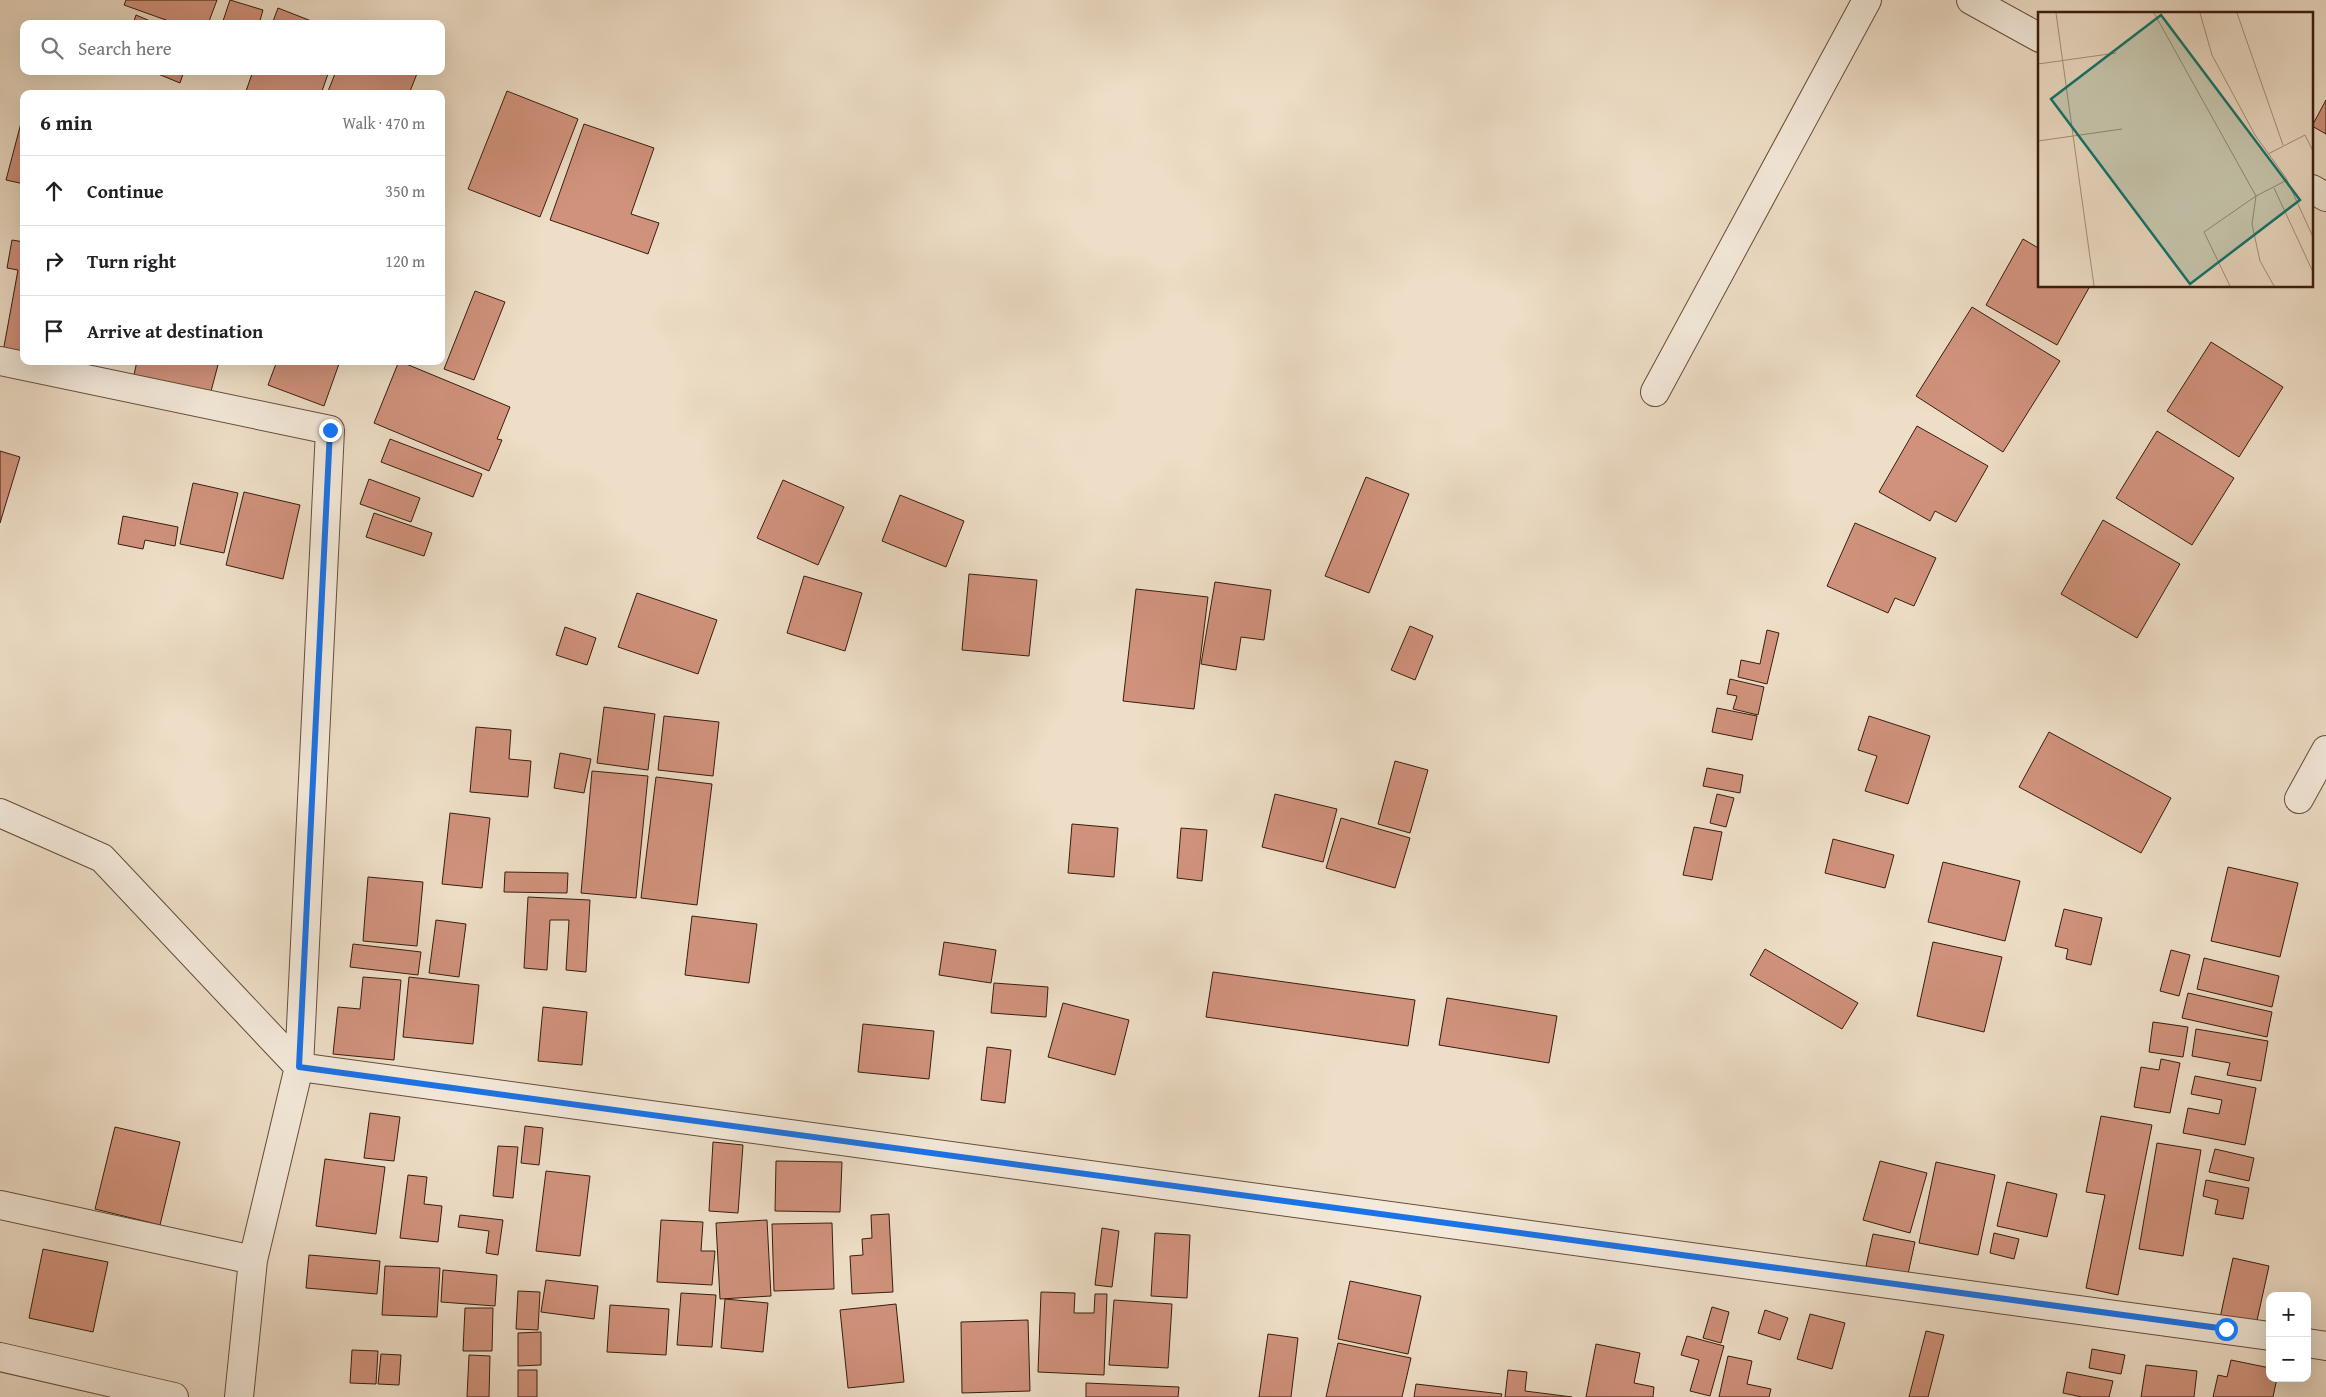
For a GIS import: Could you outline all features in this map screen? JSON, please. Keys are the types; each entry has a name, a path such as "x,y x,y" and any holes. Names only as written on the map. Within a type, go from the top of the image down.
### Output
{"street":[{"path":"1655,392 1867,0"},
{"path":"1971,0 2038,37"},
{"path":"2314,190 2326,197"},
{"path":"0,361 330,430 299,1067 253,1260 239,1397"},
{"path":"2299,799 2326,750"},
{"path":"0,813 102,858 299,1067 2266,1335"},
{"path":"0,1205 253,1260"},
{"path":"2311,1344 2326,1346"},
{"path":"0,1358 174,1397"}],"building":[{"path":"126,0 217,0 210,20 166,20 124,5"},
{"path":"230,0 263,10 260,20 223,20"},
{"path":"278,8 309,20 274,20"},
{"path":"136,15 148,20 134,20"},
{"path":"161,75 183,75 180,83"},
{"path":"252,75 328,75 322,90 246,90"},
{"path":"334,75 416,75 411,90 329,90"},
{"path":"507,91 578,119 540,217 468,189"},
{"path":"2326,100 2326,134 2314,127 2314,122"},
{"path":"584,124 654,148 631,214 659,223 648,254 550,220"},
{"path":"20,127 20,183 6,180"},
{"path":"2023,239 2038,248 2038,288 2089,288 2057,345 1986,305"},
{"path":"12,240 20,241 20,355 3,352 18,270 7,268"},
{"path":"475,291 505,302 474,380 444,369"},
{"path":"1972,307 2060,361 2003,452 1916,396"},
{"path":"2211,342 2283,387 2239,457 2167,411"},
{"path":"136,365 218,365 210,395 134,375"},
{"path":"276,365 339,365 324,406 268,385"},
{"path":"397,365 409,365 510,407 497,439 502,440 489,471 374,423"},
{"path":"1917,426 1988,466 1956,522 1935,511 1930,521 1879,492"},
{"path":"2157,431 2234,478 2192,545 2116,498"},
{"path":"390,439 482,474 473,497 381,462"},
{"path":"0,451 20,457 0,523"},
{"path":"1366,477 1409,494 1369,593 1325,576"},
{"path":"369,479 420,498 411,522 360,504"},
{"path":"783,480 844,507 818,565 757,538"},
{"path":"193,483 238,493 224,553 180,544"},
{"path":"244,492 300,505 283,579 226,565"},
{"path":"900,495 964,521 946,567 882,541"},
{"path":"374,513 432,533 424,556 366,537"},
{"path":"123,516 178,527 175,546 145,540 143,549 118,544"},
{"path":"2103,520 2180,564 2137,638 2061,594"},
{"path":"1855,523 1936,558 1914,606 1895,598 1888,613 1827,586"},
{"path":"969,574 1037,580 1029,656 962,650"},
{"path":"804,576 862,593 845,651 787,633"},
{"path":"1215,582 1271,590 1264,640 1241,637 1236,670 1201,664"},
{"path":"1136,589 1208,597 1194,709 1123,701"},
{"path":"637,593 717,620 698,674 618,647"},
{"path":"1410,626 1433,636 1415,680 1391,670"},
{"path":"565,627 596,638 587,665 556,655"},
{"path":"1767,630 1779,633 1767,684 1738,677 1741,660 1760,664"},
{"path":"1730,679 1764,687 1758,715 1733,709 1737,696 1727,694"},
{"path":"604,707 655,714 648,770 597,763"},
{"path":"1717,708 1757,716 1752,740 1712,732"},
{"path":"664,716 719,722 713,776 658,770"},
{"path":"1869,716 1930,736 1908,804 1865,791 1877,756 1858,750"},
{"path":"476,727 511,730 509,759 531,761 528,797 470,792"},
{"path":"2049,732 2171,798 2141,853 2019,787"},
{"path":"560,753 591,759 584,793 554,788"},
{"path":"1395,761 1428,770 1410,833 1378,824"},
{"path":"1707,768 1743,775 1740,793 1703,786"},
{"path":"592,771 648,776 636,898 581,893"},
{"path":"656,777 712,784 697,905 641,898"},
{"path":"1275,794 1337,809 1323,862 1262,847"},
{"path":"1717,794 1734,798 1726,827 1710,823"},
{"path":"450,813 490,818 482,888 442,884"},
{"path":"1341,818 1410,838 1395,888 1326,868"},
{"path":"1072,824 1118,828 1114,877 1068,873"},
{"path":"1694,827 1722,832 1712,880 1683,875"},
{"path":"1181,828 1207,830 1202,881 1177,878"},
{"path":"1833,839 1894,855 1885,888 1825,873"},
{"path":"1943,862 2020,881 2005,941 1928,922"},
{"path":"2228,867 2298,883 2280,957 2211,941"},
{"path":"505,872 568,873 567,893 504,892"},
{"path":"368,877 423,882 417,946 363,941"},
{"path":"528,897 590,900 586,972 566,970 569,920 550,920 547,970 524,968"},
{"path":"2064,909 2102,918 2091,965 2066,959 2068,949 2055,946"},
{"path":"692,916 757,924 749,983 685,975"},
{"path":"436,920 466,924 459,977 429,973"},
{"path":"944,942 996,950 991,983 939,975"},
{"path":"1933,942 2002,957 1984,1032 1917,1016"},
{"path":"353,944 421,952 418,975 350,967"},
{"path":"1765,949 1858,1003 1842,1029 1750,975"},
{"path":"2171,950 2190,955 2179,996 2160,991"},
{"path":"2204,958 2279,976 2272,1007 2197,989"},
{"path":"1213,972 1415,1000 1408,1046 1206,1017"},
{"path":"363,977 401,980 394,1060 333,1054 338,1007 360,1009"},
{"path":"409,977 479,985 473,1044 403,1037"},
{"path":"994,983 1048,987 1046,1017 991,1013"},
{"path":"2188,993 2272,1012 2267,1037 2182,1018"},
{"path":"1447,998 1557,1016 1549,1063 1439,1045"},
{"path":"1063,1003 1129,1020 1115,1075 1048,1057"},
{"path":"543,1007 587,1012 582,1065 538,1061"},
{"path":"2153,1022 2188,1027 2183,1057 2149,1052"},
{"path":"863,1024 934,1031 929,1079 858,1072"},
{"path":"2196,1029 2268,1041 2261,1081 2227,1075 2230,1063 2192,1056"},
{"path":"987,1047 1011,1050 1005,1103 981,1100"},
{"path":"2161,1059 2180,1063 2170,1113 2134,1107 2141,1067 2159,1070"},
{"path":"2195,1076 2256,1088 2245,1145 2183,1133 2188,1108 2219,1114 2222,1100 2191,1094"},
{"path":"370,1113 400,1117 394,1161 364,1158"},
{"path":"2101,1116 2152,1125 2118,1295 2086,1288 2105,1195 2086,1192"},
{"path":"525,1126 543,1128 539,1165 521,1163"},
{"path":"115,1127 180,1142 160,1225 95,1209"},
{"path":"713,1142 743,1145 738,1213 709,1211"},
{"path":"2157,1143 2201,1150 2183,1256 2139,1249"},
{"path":"498,1146 518,1147 513,1198 493,1196"},
{"path":"2215,1149 2254,1158 2249,1181 2209,1172"},
{"path":"325,1159 385,1167 376,1234 316,1226"},
{"path":"776,1161 842,1162 840,1212 775,1211"},
{"path":"1880,1161 1927,1173 1910,1233 1863,1220"},
{"path":"1936,1162 1995,1175 1978,1255 1919,1243"},
{"path":"546,1171 590,1176 580,1256 536,1251"},
{"path":"408,1175 427,1177 424,1204 442,1206 438,1242 400,1238"},
{"path":"2206,1180 2249,1188 2243,1219 2215,1214 2218,1200 2203,1196"},
{"path":"2007,1182 2057,1194 2047,1237 1997,1226"},
{"path":"889,1214 893,1292 852,1294 850,1256 863,1255 862,1239 872,1238 871,1215"},
{"path":"460,1215 503,1220 498,1255 486,1253 489,1231 458,1227"},
{"path":"661,1220 703,1222 701,1251 715,1251 712,1285 657,1282"},
{"path":"767,1220 771,1296 720,1299 716,1223"},
{"path":"832,1223 834,1289 774,1291 772,1224"},
{"path":"1102,1228 1119,1231 1112,1287 1095,1285"},
{"path":"1155,1233 1190,1235 1187,1298 1151,1296"},
{"path":"1994,1233 2019,1239 2014,1259 1990,1253"},
{"path":"1873,1234 1915,1242 1908,1274 1866,1266"},
{"path":"43,1249 108,1262 93,1332 29,1318"},
{"path":"309,1255 380,1261 377,1294 306,1288"},
{"path":"2233,1258 2269,1266 2256,1325 2220,1318"},
{"path":"385,1266 440,1268 437,1317 382,1315"},
{"path":"443,1270 497,1275 495,1306 441,1302"},
{"path":"546,1280 598,1286 594,1319 541,1312"},
{"path":"1350,1281 1421,1296 1408,1354 1338,1339"},
{"path":"518,1291 540,1292 538,1330 516,1329"},
{"path":"1041,1292 1075,1293 1074,1313 1094,1313 1095,1294 1107,1294 1104,1375 1038,1372"},
{"path":"681,1293 716,1295 712,1347 677,1345"},
{"path":"725,1299 768,1303 763,1352 721,1348"},
{"path":"1114,1300 1172,1304 1168,1368 1109,1365"},
{"path":"896,1304 904,1382 848,1388 840,1310"},
{"path":"610,1305 669,1309 666,1355 607,1352"},
{"path":"1712,1307 1729,1312 1721,1343 1703,1338"},
{"path":"465,1308 493,1308 492,1351 463,1351"},
{"path":"1765,1310 1788,1318 1780,1340 1758,1333"},
{"path":"1810,1314 1845,1323 1832,1369 1797,1359"},
{"path":"1028,1320 1030,1391 962,1393 961,1322"},
{"path":"1926,1331 1944,1335 1928,1397 1909,1397"},
{"path":"541,1332 541,1365 518,1366 518,1333"},
{"path":"1268,1334 1298,1338 1291,1397 1259,1397"},
{"path":"1687,1336 1724,1346 1710,1396 1690,1391 1699,1360 1681,1355"},
{"path":"1338,1343 1411,1358 1402,1397 1326,1397"},
{"path":"1596,1344 1640,1353 1634,1383 1654,1387 1653,1397 1586,1397"},
{"path":"2092,1349 2125,1355 2121,1374 2089,1368"},
{"path":"352,1350 378,1351 376,1384 350,1383"},
{"path":"381,1354 401,1355 399,1385 378,1384"},
{"path":"469,1355 490,1356 489,1397 467,1397"},
{"path":"1728,1356 1752,1361 1747,1384 1771,1389 1769,1397 1719,1397"},
{"path":"2231,1360 2266,1367 2266,1382 2276,1382 2273,1397 2213,1397 2218,1375 2227,1377"},
{"path":"2146,1365 2197,1371 2194,1397 2141,1397"},
{"path":"518,1370 537,1370 537,1397 518,1397"},
{"path":"1508,1370 1527,1372 1525,1391 1572,1397 1505,1397"},
{"path":"2067,1372 2113,1381 2109,1397 2082,1397 2063,1393"},
{"path":"1086,1383 1179,1387 1178,1397 1086,1397"},
{"path":"1416,1384 1502,1394 1501,1397 1414,1397"}],"route":[{"path":"330,430 299,1067 2226,1329"}]}
